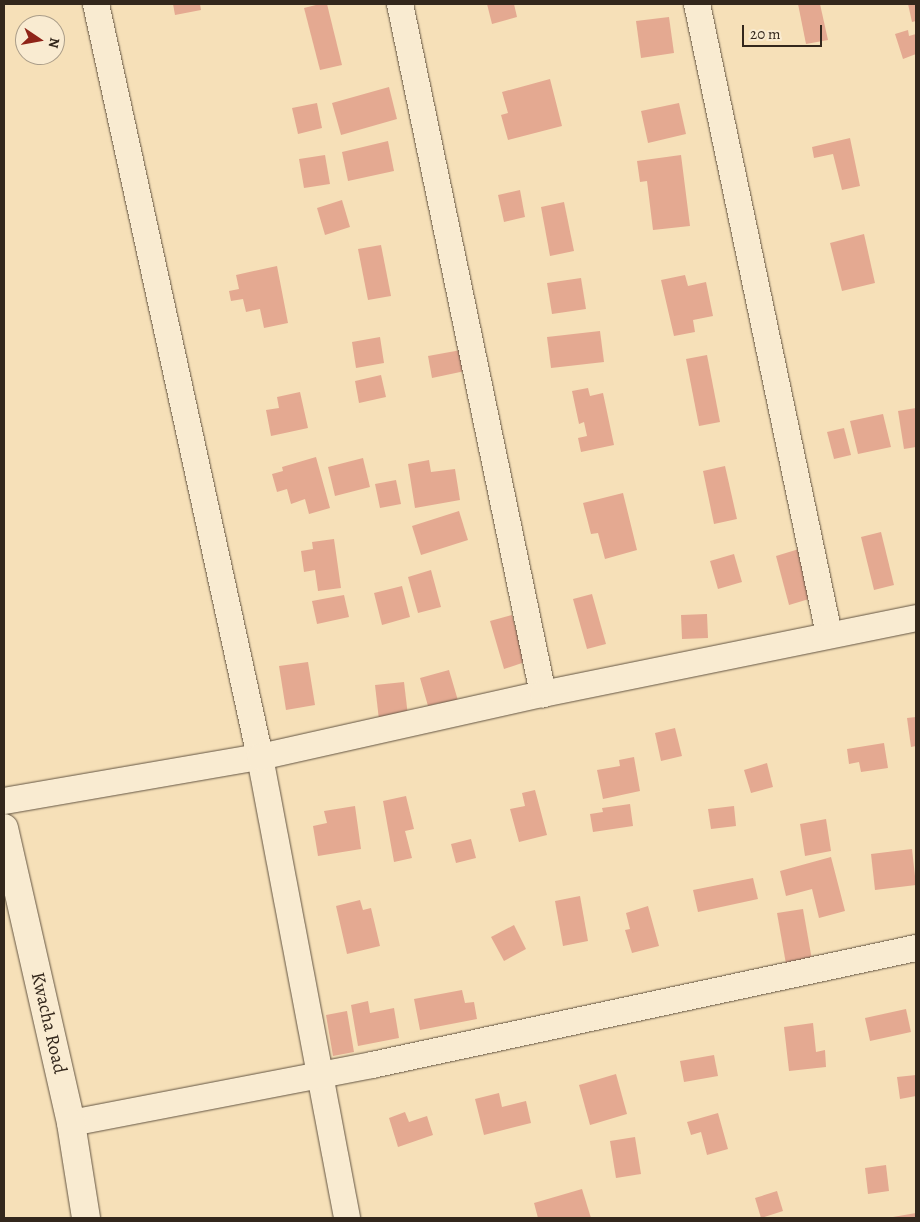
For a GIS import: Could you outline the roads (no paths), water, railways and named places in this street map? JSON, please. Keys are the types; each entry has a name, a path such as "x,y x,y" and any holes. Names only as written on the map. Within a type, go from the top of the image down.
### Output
{"main road":[{"name":"Kwacha Road","path":"4,828 72,1123 86,1218"}],"street":[{"path":"96,4 260,757 347,1218"},
{"path":"400,4 543,694"},
{"path":"697,4 829,634"},
{"path":"4,801 260,757 543,694 829,634 916,618"},
{"path":"72,1123 320,1075 916,948"}]}
